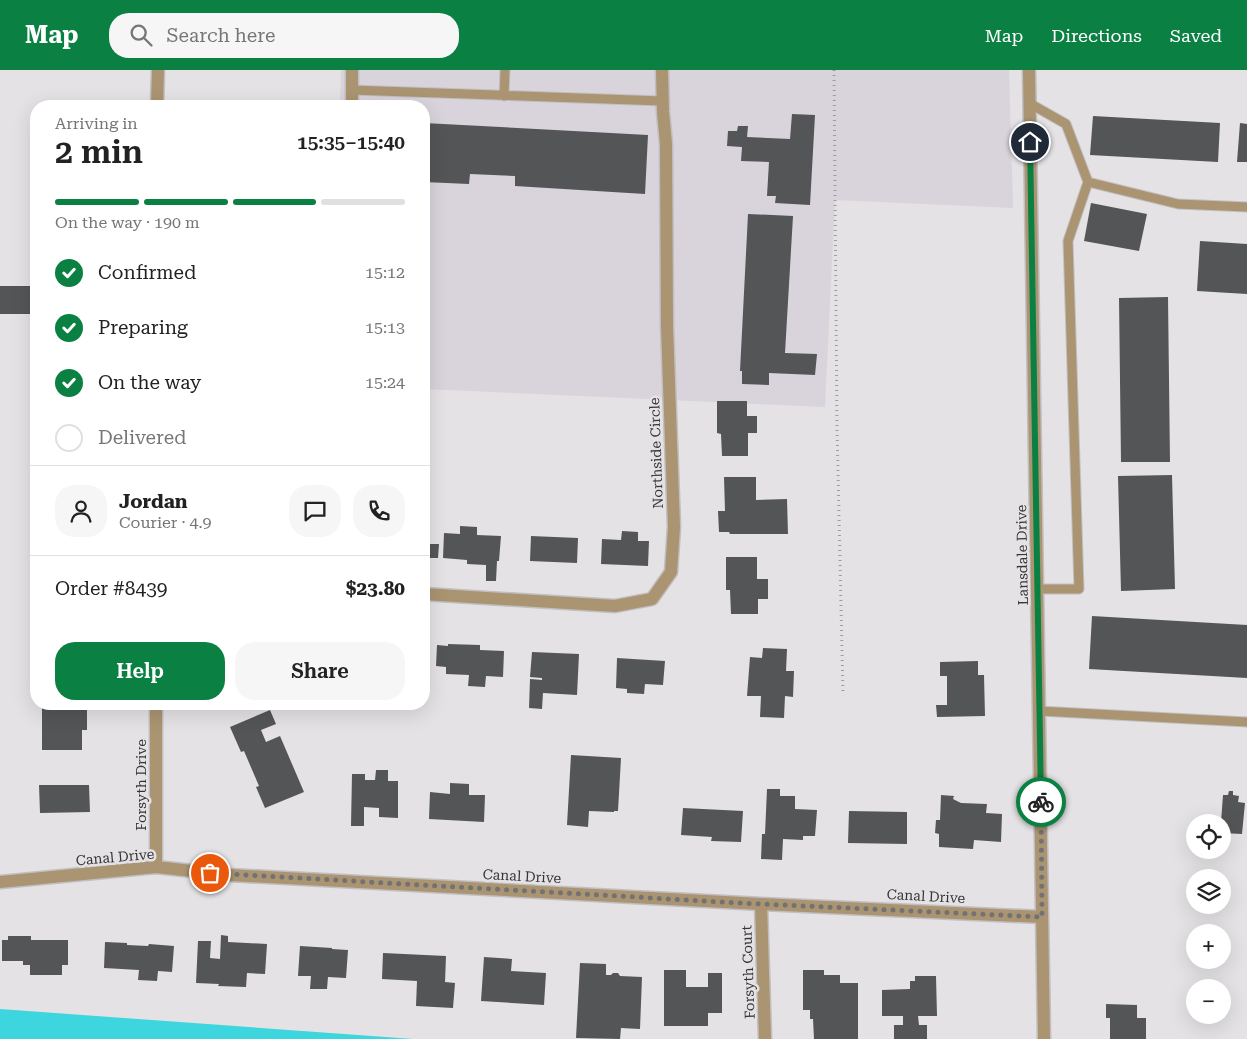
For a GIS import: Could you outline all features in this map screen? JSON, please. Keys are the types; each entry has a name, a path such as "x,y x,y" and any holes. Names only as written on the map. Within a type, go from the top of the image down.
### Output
{"street":[{"path":"158,70 158,100"},
{"path":"352,70 352,100"},
{"name":"Northside Circle","path":"430,594 615,606 652,600 671,572 674,526 667,326 666,144 662,101 662,70"},
{"name":"Lansdale Drive","path":"1029,70 1044,1039"},
{"name":"Forsyth Drive","path":"156,710 156,867"},
{"name":"Canal Drive","path":"0,882 156,867 229,875 761,904 1042,917"},
{"name":"Forsyth Court","path":"761,904 765,1039"}],"lane":[{"path":"504,96 505,70"},
{"path":"352,90 662,101"},
{"path":"1029,103 1066,124 1088,182 1068,241 1079,589 1037,589"},
{"path":"1088,182 1178,204 1247,207"},
{"path":"1039,711 1247,722"}],"path":[{"path":"834,70 837,427 843,694"}],"shaded area":[{"path":"341,70 1009,70 1013,208 835,200 825,407 430,389 430,100 340,100"}],"water":[{"path":"0,1009 413,1039 0,1039"}],"building":[{"path":"792,114 815,115 810,205 775,203 776,196 767,196 769,162 741,161 742,147 727,146 728,131 737,131 738,126 748,126 747,137 790,139"},
{"path":"1093,116 1220,123 1218,162 1090,155"},
{"path":"430,123 648,135 645,194 515,186 515,176 470,174 469,184 430,182"},
{"path":"1240,123 1247,124 1247,162 1237,162"},
{"path":"1091,203 1147,214 1139,251 1084,241"},
{"path":"748,214 793,216 785,353 817,354 815,375 769,373 769,385 742,384 742,371 740,371"},
{"path":"1200,241 1247,244 1247,294 1197,291"},
{"path":"0,286 30,286 30,314 0,314"},
{"path":"1168,297 1170,462 1121,462 1119,298"},
{"path":"717,401 747,401 747,416 757,416 757,433 748,433 748,456 722,456 721,434 717,433"},
{"path":"1172,475 1175,589 1121,591 1118,476"},
{"path":"724,477 756,477 756,500 787,499 788,534 730,534 729,532 719,532 718,511 725,511"},
{"path":"460,526 477,527 477,535 501,536 496,581 486,581 486,565 467,564 467,560 443,558 444,533 460,534"},
{"path":"622,531 638,532 638,541 649,541 648,566 601,564 602,539 621,540"},
{"path":"531,536 578,538 577,563 530,561"},
{"path":"430,544 439,544 438,558 430,558"},
{"path":"726,557 757,557 757,579 768,579 768,599 758,599 758,614 731,614 730,590 726,590"},
{"path":"1092,616 1247,625 1247,678 1089,669"},
{"path":"448,644 480,645 480,650 504,651 503,677 486,676 485,687 468,686 469,675 446,674 446,667 436,666 437,645 448,646"},
{"path":"763,648 787,649 786,671 794,671 793,697 785,696 784,718 760,717 761,696 747,696 750,657 762,658"},
{"path":"532,652 579,654 577,695 543,693 542,709 529,708 530,679 542,680 542,678 530,677"},
{"path":"617,658 665,661 663,685 645,684 644,694 627,693 627,689 616,688"},
{"path":"978,661 978,675 984,675 985,716 937,717 936,705 947,705 947,676 940,676 940,662"},
{"path":"42,710 87,710 87,730 82,730 82,750 42,750"},
{"path":"270,710 276,724 261,730 266,742 280,736 304,792 265,808 256,787 259,786 244,751 241,752 230,727"},
{"path":"571,755 621,758 618,811 589,811 588,827 567,825"},
{"path":"376,770 388,770 388,781 398,781 398,818 379,817 379,808 364,807 364,826 351,826 352,774 365,774 365,780 375,780"},
{"path":"450,783 469,784 469,795 485,795 484,822 429,819 430,792 450,794"},
{"path":"39,785 89,785 90,812 40,813"},
{"path":"767,789 780,789 780,796 795,796 795,809 817,810 815,836 803,836 803,840 783,839 782,860 761,859 762,834 765,834"},
{"path":"1229,791 1233,791 1233,795 1239,796 1238,802 1245,803 1242,834 1231,833 1231,814 1222,814 1223,795 1228,795"},
{"path":"941,795 954,796 953,799 961,803 987,804 986,813 1002,814 1001,842 974,840 973,849 939,847 939,834 935,833 936,820 940,820"},
{"path":"683,808 743,811 741,842 711,841 712,837 681,835"},
{"path":"849,811 907,812 907,844 848,843"},
{"path":"221,935 228,936 228,942 267,944 265,974 247,973 246,987 196,983 198,941 211,941 210,958 220,959"},
{"path":"8,936 31,936 31,940 68,940 68,965 62,965 62,975 30,975 30,965 23,965 23,961 2,961 2,940 8,940"},
{"path":"105,942 127,943 127,945 174,946 172,972 158,971 157,981 138,980 139,970 104,968"},
{"path":"300,946 348,950 346,978 328,977 327,989 310,989 311,976 298,976"},
{"path":"383,953 446,956 445,982 455,983 453,1008 416,1006 417,981 382,979"},
{"path":"484,957 512,959 511,971 546,973 544,1005 481,1001"},
{"path":"580,963 606,964 606,975 618,973 620,976 642,977 640,1029 621,1028 620,1039 576,1038"},
{"path":"664,970 686,970 686,987 708,987 708,973 722,973 722,1013 708,1013 708,1026 664,1026"},
{"path":"803,970 824,970 824,975 840,975 840,983 858,983 858,1039 814,1039 813,1019 810,1019 810,1010 803,1010"},
{"path":"915,976 936,976 937,1016 918,1016 919,1025 927,1025 927,1039 894,1039 894,1025 903,1025 903,1016 882,1016 882,990 910,989 910,981 915,981"},
{"path":"1106,1004 1137,1005 1137,1018 1146,1018 1146,1039 1110,1039 1110,1018 1106,1018"}],"way so far":[{"path":"210,873 741,903 1042,917 1041,802"}],"route":[{"path":"1030,142 1041,802"}]}
